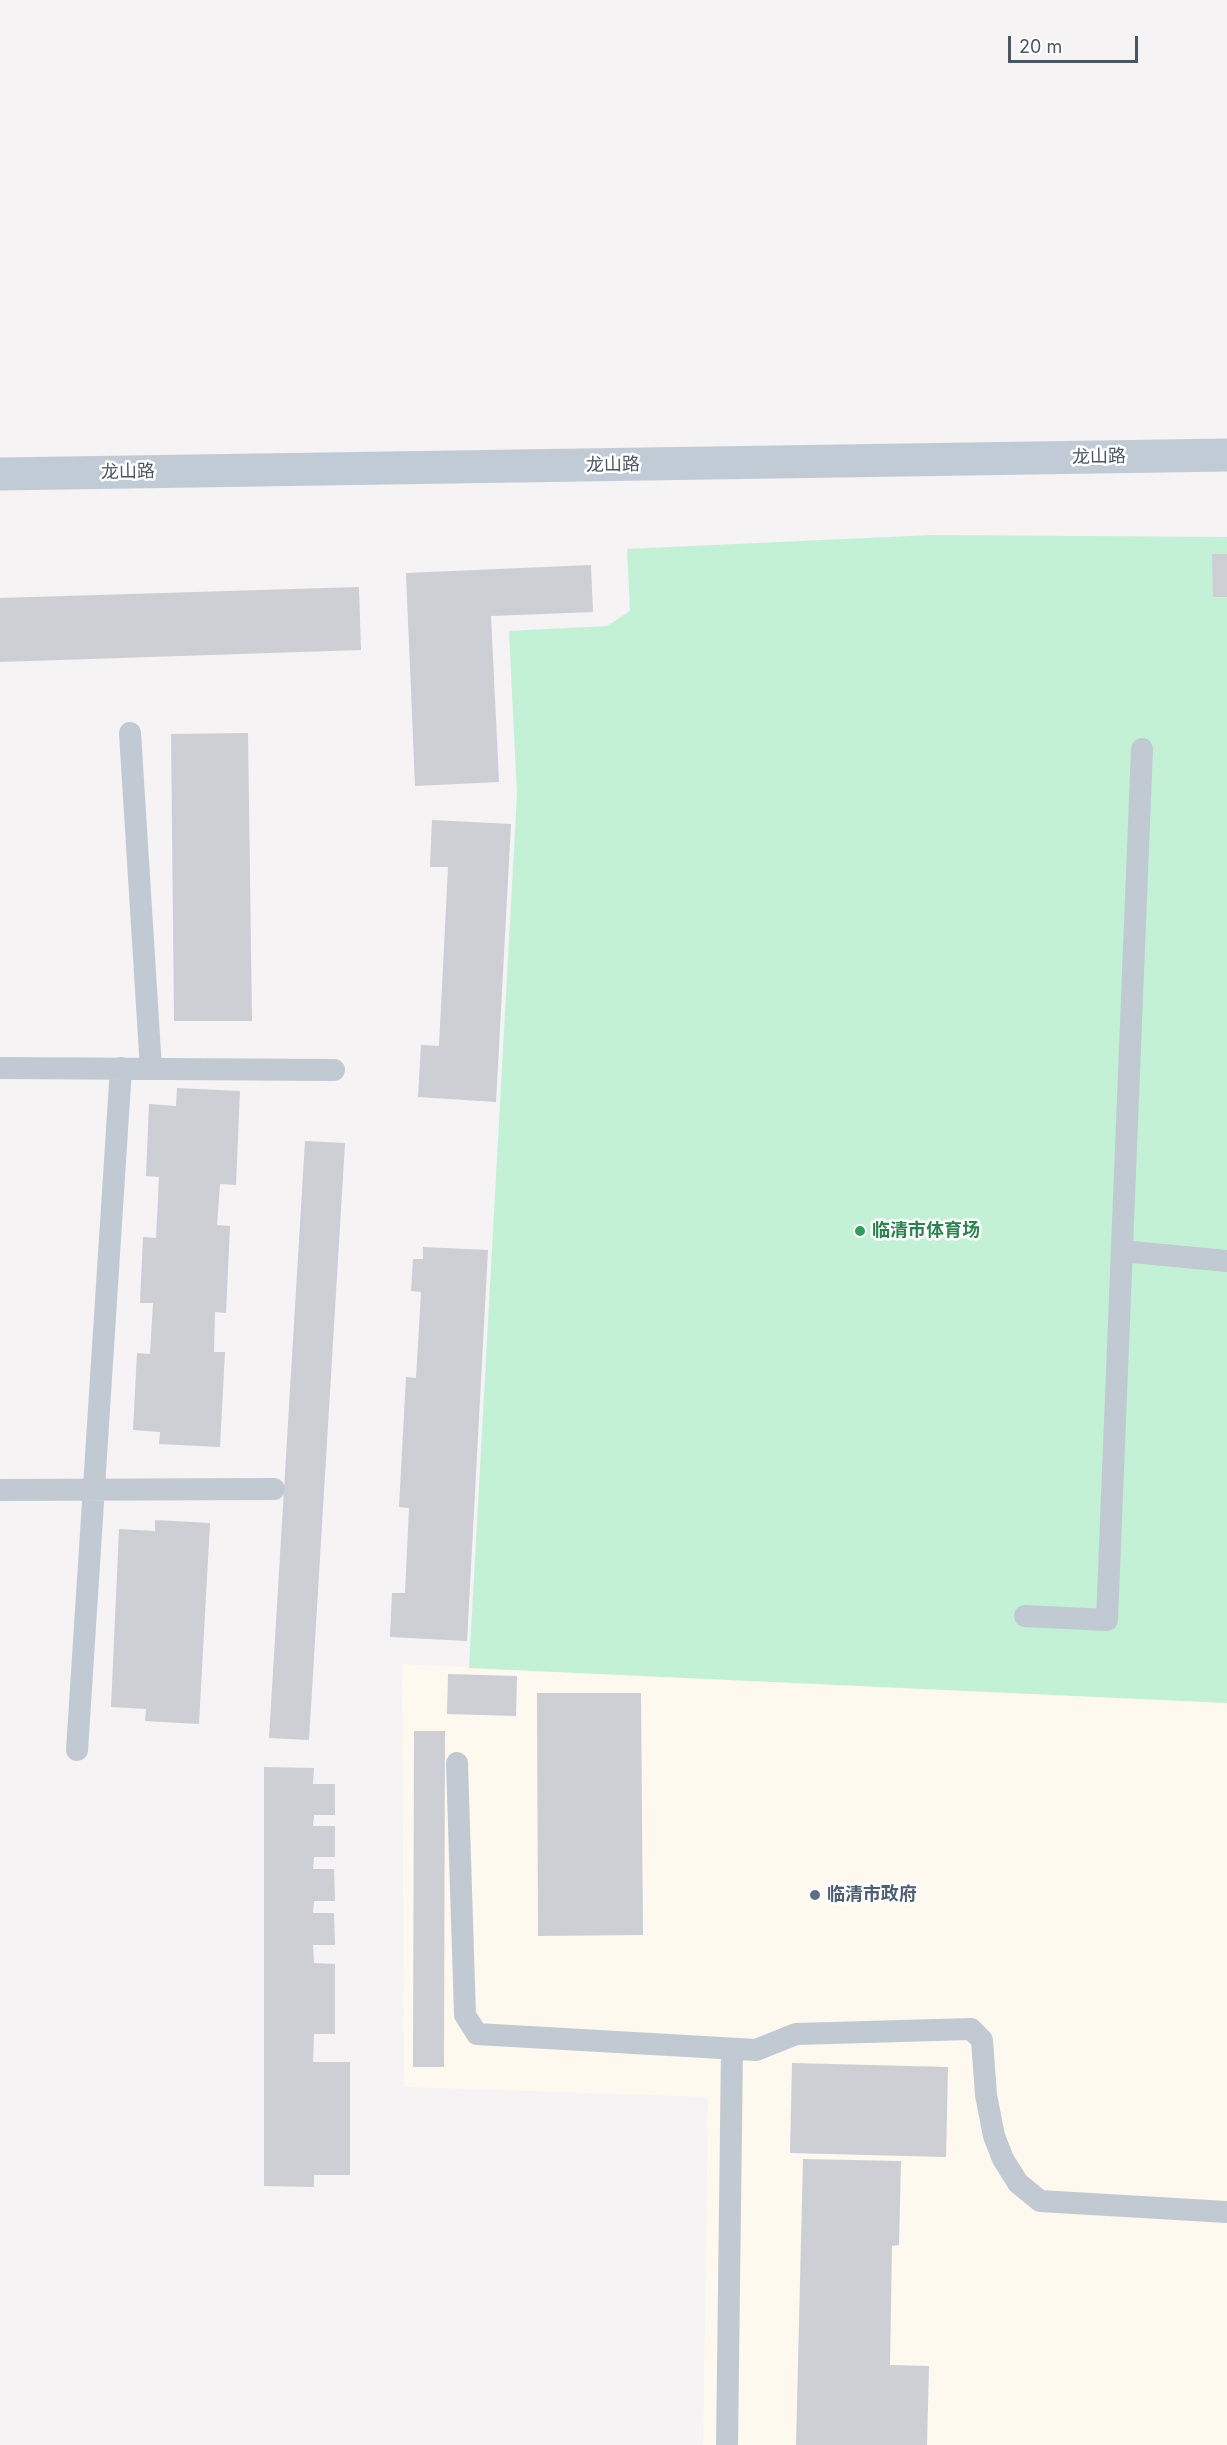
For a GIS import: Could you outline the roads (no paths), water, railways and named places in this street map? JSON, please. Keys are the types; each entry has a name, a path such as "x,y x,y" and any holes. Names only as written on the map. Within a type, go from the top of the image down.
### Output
{"street":[{"name":"龙山路","path":"0,474 1227,455"}],"lane":[{"path":"130,733 151,1069"},
{"path":"1025,1616 1107,1620 1142,749"},
{"path":"0,1068 334,1070"},
{"path":"77,1750 121,1068"},
{"path":"1122,1251 1227,1261"},
{"path":"0,1490 274,1489"},
{"path":"457,1763 465,2015 477,2034 756,2050 796,2034 971,2029 982,2040 986,2095 994,2136 1003,2159 1018,2183 1040,2201 1227,2212"},
{"path":"727,2445 732,2049"}],"place":[{"name":"临清市体育场","path":"860,1231"},
{"name":"临清市政府","path":"815,1895"}]}
